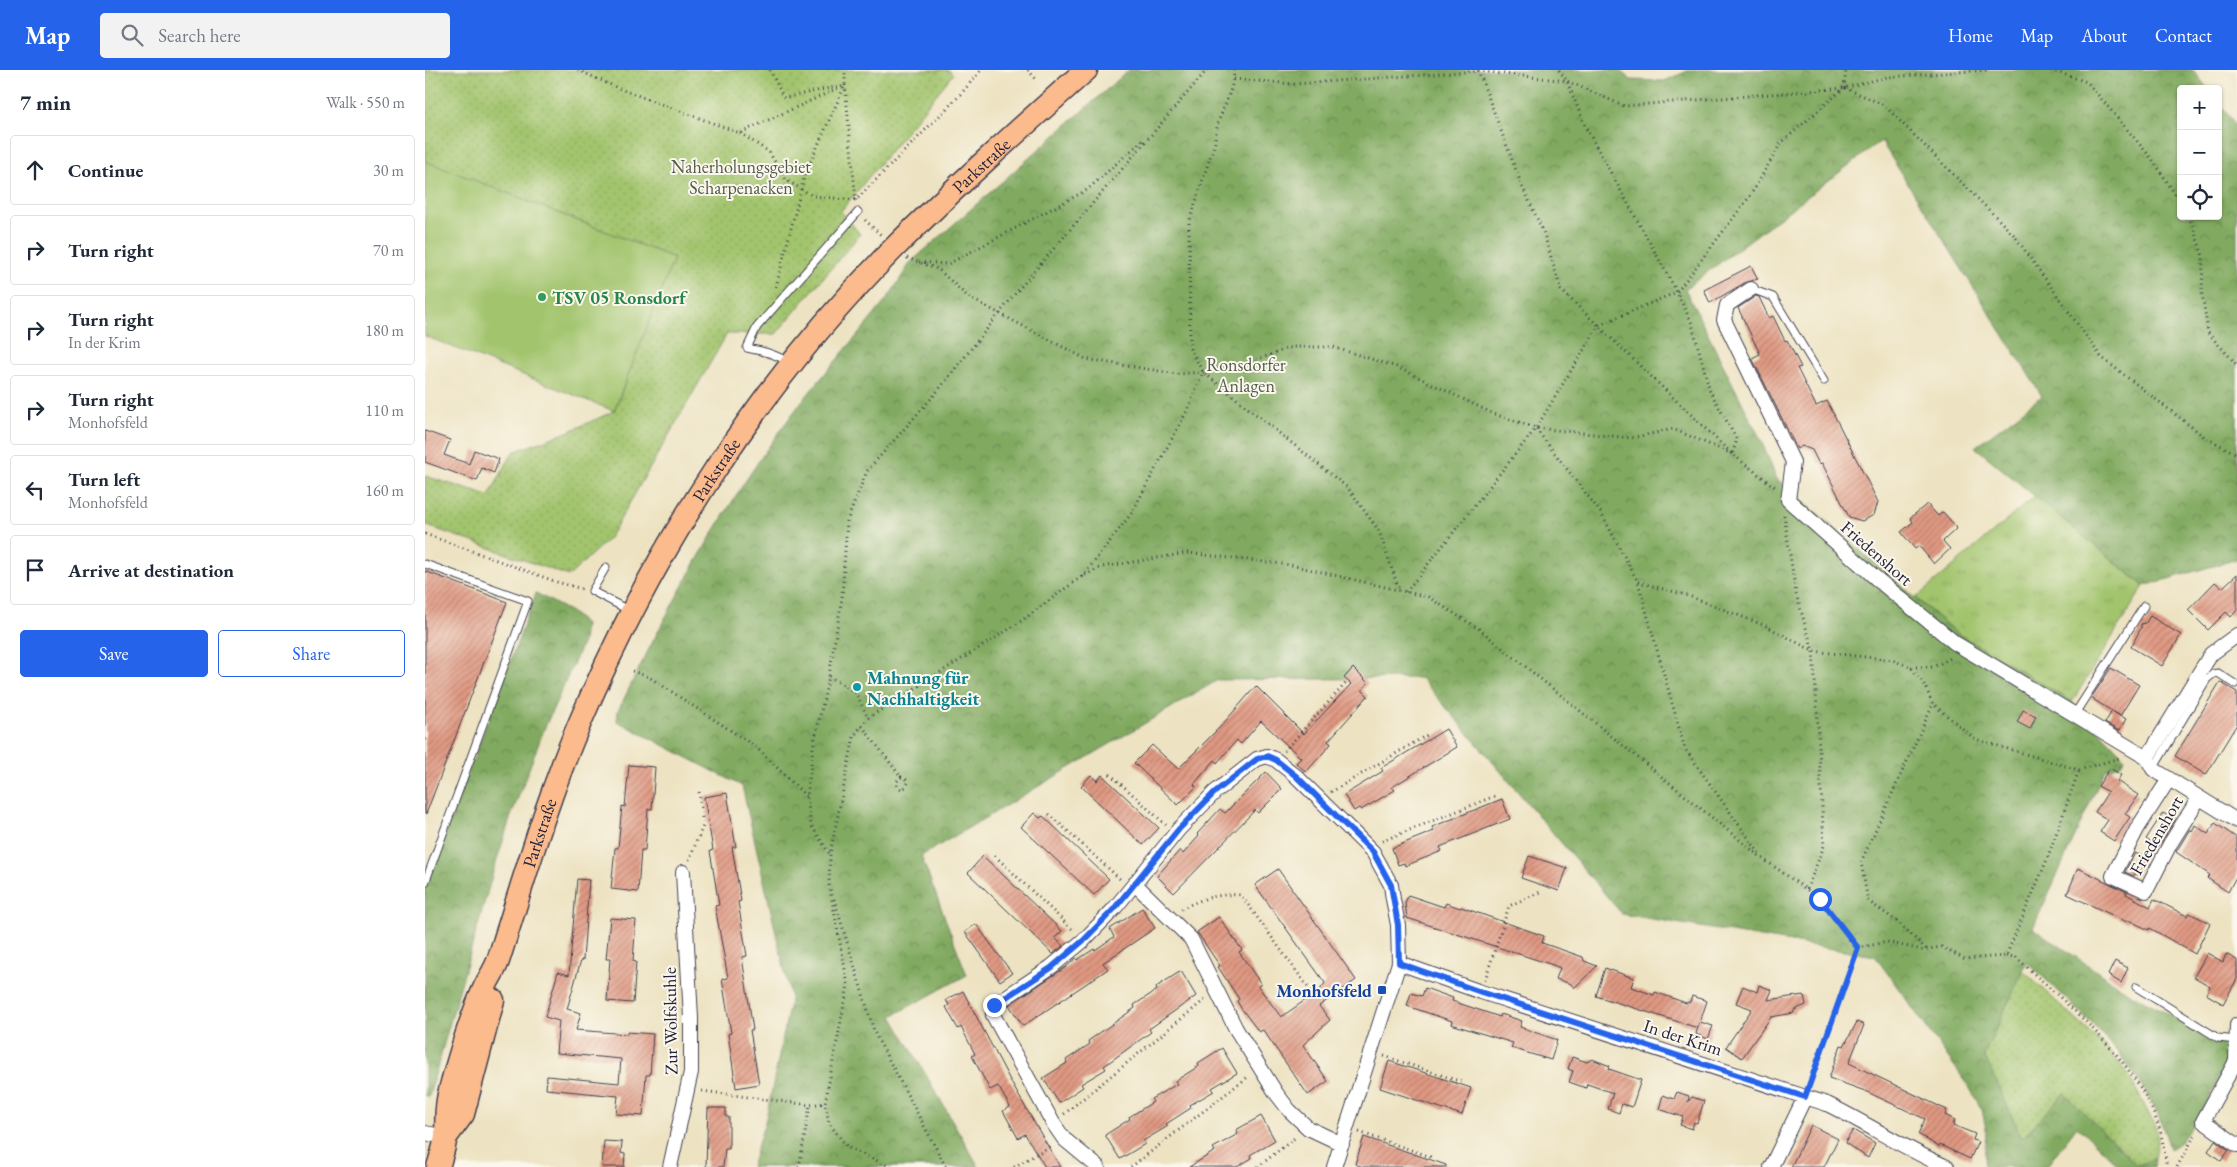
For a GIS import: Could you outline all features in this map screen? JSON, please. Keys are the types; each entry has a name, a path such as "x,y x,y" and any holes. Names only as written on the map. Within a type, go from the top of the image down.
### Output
{"main road":[{"name":"Parkstraße","path":"438,1167 435,1135 483,990 496,967 541,824 567,752 596,685 632,612 676,532 714,472 792,365 831,318 894,248 1086,70"}],"street":[{"path":"1751,289 1727,305 1724,320 1793,462 1788,500"},
{"name":"Friedenshort","path":"1788,500 1878,580 1963,648 2146,760 2169,778 2237,821"},
{"path":"2146,760 2211,654 2237,635"},
{"path":"1098,1167 1064,1139 1053,1123 993,1015 994,1005 1051,968 1084,940 1099,926 1176,833 1215,792 1257,759 1267,756 1276,760 1320,798 1368,847 1391,885 1398,925 1399,963 1334,1167"},
{"name":"Friedenshort","path":"2169,778 2137,829 2113,876 2146,892 2170,844 2199,798"},
{"name":"Zur Wolfskuhle","path":"670,1167 689,1090 691,1072 691,1026 683,872"},
{"path":"1133,886 1169,915 1191,939 1236,1030 1289,1110 1308,1128 1342,1144"},
{"name":"In der Krim","path":"1399,963 1481,992 1805,1097 1851,1116 1922,1156 1947,1167"},
{"path":"2237,1026 2236,1061 2203,1120 2237,1145"},
{"path":"1771,1167 1805,1097"}],"lane":[{"path":"792,365 783,358 747,348 757,327 770,311 858,212"},
{"path":"1751,289 1773,297 1824,380"},
{"path":"425,564 528,601 425,883"},
{"path":"606,567 593,591 632,612"},
{"path":"2074,715 2144,606"},
{"path":"2146,760 2207,679 2213,674 2218,673 2235,684"},
{"path":"2136,987 2217,1038 2237,1040"}],"path":[{"path":"578,70 620,89 740,133 769,152 786,180 813,196 856,200"},
{"path":"769,70 785,98 845,85"},
{"path":"845,70 858,212 875,230"},
{"path":"856,200 960,95 981,70"},
{"path":"1028,70 1037,80"},
{"path":"829,854 811,825 807,798 813,747 829,676 842,598 847,521 867,471 937,393 1013,295 1207,70"},
{"path":"1234,70 1234,79 1215,130 1215,142 1189,223 1190,350 1203,372 1348,488 1379,531 1399,591"},
{"path":"1559,70 1567,82 1585,126 1677,292 1692,324 1711,391 1737,440 1732,454"},
{"path":"1406,592 1536,428 1599,325 1677,292 1750,196 1781,143 1844,88 1846,70"},
{"path":"1234,79 1294,84 1479,71 1567,82 1625,106 1844,88 1887,77 1989,70"},
{"path":"2051,70 2087,82 2152,159 2177,197"},
{"path":"1479,71 1522,186 1543,232 1561,290 1582,313 1599,325 1732,454 1772,484 1788,500 1784,517 1796,594 1813,651 1824,846 1807,889"},
{"path":"740,133 845,85"},
{"path":"770,311 805,174 845,85"},
{"path":"1844,88 1884,105 2014,235 2101,357 2206,438 2237,454"},
{"path":"1154,130 1087,190 948,264 911,262 938,269 969,298 1086,358 1177,374 1203,372 1253,361 1292,347 1333,348 1397,367 1494,414 1536,428 1631,438 1673,429 1732,454"},
{"path":"2190,220 2203,256 2202,292 2208,333 2237,365"},
{"path":"1081,577 1131,514 1187,411 1203,372"},
{"path":"1536,428 1601,513 1638,582 1685,749 1762,858"},
{"path":"425,534 557,582 593,591"},
{"path":"891,1167 847,1147 829,1123 825,1103 848,985 829,884 829,854 854,736 868,718 1017,624 1081,577 1102,567 1188,553 1291,565 1428,597 1479,629 1762,858 1820,899 1858,948"},
{"path":"1638,582 1689,596 1766,626 1813,651 1892,660 1911,667 1933,667 1951,658 1963,648"},
{"path":"1911,667 1924,684 1933,704 1975,739 2079,770 2146,760"},
{"path":"632,671 649,678 757,747 807,798"},
{"path":"829,676 857,693 868,718"},
{"path":"1276,760 1346,683"},
{"path":"1927,949 1898,922 1868,901 1861,862 1933,704"},
{"path":"862,726 901,777"},
{"path":"1320,798 1427,734"},
{"path":"2006,956 2046,862 2079,770"},
{"path":"1110,774 1176,833"},
{"path":"683,872 695,849 703,826 699,791"},
{"path":"1368,847 1495,796"},
{"path":"1049,814 1133,886"},
{"path":"995,856 1084,940"},
{"path":"829,884 875,1034 946,1167"},
{"path":"1481,992 1509,906 1540,892"},
{"path":"1169,915 1202,899 1225,894 1241,895 1318,1000"},
{"path":"1858,948 1887,942 1922,950 1942,946 1965,959 2016,957 2094,1030 2129,1070 2160,1126 2166,1167"},
{"path":"1805,1097 1858,948"},
{"path":"1053,1123 1217,990"},
{"path":"1371,1052 1462,1082"},
{"path":"1131,1167 1260,1068"},
{"path":"689,1090 810,1105 825,1103"},
{"path":"799,1167 810,1105"},
{"path":"2177,1167 2203,1120"},
{"path":"1258,1167 1308,1128"},
{"path":"1347,1128 1435,1158"},
{"path":"1014,1167 1064,1139"}],"green space":[{"name":"Naherholungsgebiet Scharpenacken","path":"425,70 949,70 953,74 841,211 860,234 776,334 727,334 610,537 569,576 425,525 425,476 489,496 513,452 570,431 614,411 674,258 425,161"},
{"name":"Ronsdorfer Anlagen","path":"1129,70 1619,70 1631,80 1664,81 1690,70 2193,70 2205,85 2177,85 2177,220 2222,220 2222,107 2237,126 2237,559 2144,586 1975,447 2042,396 1881,141 1685,289 1760,438 1777,479 1955,632 2072,702 2125,758 2121,764 2105,770 2033,928 2129,993 2225,1042 2228,1062 2199,1117 2180,1142 2170,1149 2160,1120 2147,1094 2131,1069 2092,1024 2027,962 1984,1055 2022,1138 2064,1093 2137,1165 2155,1158 2154,1167 2120,1167 2077,1126 2046,1167 1984,1167 1986,1129 1982,1110 1968,1085 1875,956 1622,914 1421,678 1218,680 921,856 967,975 892,1016 979,1167 751,1167 766,1118 791,998 742,786 617,721 618,711 673,603 713,533 756,465 804,399 884,303 911,262"},
{"name":"TSV 05 Ronsdorf","path":"425,161 674,258 614,411 425,336"},
{"path":"2035,496 2144,586 2072,702 1955,632 1916,598"},
{"path":"536,593 571,612 585,624 583,642 545,727 511,816 429,1096 425,1096 425,888"},
{"path":"2023,971 2103,1044 2127,1072 2156,1128 2158,1142 2155,1158 2137,1165 2064,1093 2022,1138 1984,1055"}],"building":[{"path":"1751,266 1758,279 1746,282 1710,303 1704,290"},
{"path":"1756,296 1759,297 1769,318 1773,316 1785,341 1787,340 1801,367 1797,368 1816,406 1827,401 1878,502 1874,515 1862,521 1849,517 1822,463 1819,464 1812,450 1802,446 1797,449 1752,358 1760,354 1738,308"},
{"path":"425,431 450,440 444,455 469,464 474,450 499,459 494,473 482,468 477,481 425,462"},
{"path":"1927,504 1938,516 1943,512 1957,528 1943,541 1950,549 1934,564 1919,546 1915,549 1901,532 1913,522 1910,518"},
{"path":"425,571 507,602 426,814 425,814"},
{"path":"2237,574 2237,610 2231,617 2226,612 2208,630 2188,610 2215,582 2222,588"},
{"path":"2150,616 2181,635 2162,666 2131,647 2141,628 2141,624 2146,623"},
{"path":"1353,668 1368,683 1362,690 1368,696 1328,741 1331,744 1306,772 1296,763 1301,758 1261,721 1241,744 1237,740 1217,763 1215,760 1194,784 1196,787 1178,805 1134,763 1152,745 1178,769 1221,726 1256,686 1304,734 1351,684 1344,678"},
{"path":"2111,668 2139,685 2120,716 2091,698"},
{"path":"2220,682 2237,692 2237,724 2206,775 2175,756"},
{"path":"2023,710 2036,716 2030,729 2017,722"},
{"path":"2112,711 2126,719 2119,731 2105,723"},
{"path":"1446,729 1457,747 1392,787 1395,790 1361,810 1359,808 1354,811 1344,795 1383,771 1381,768"},
{"path":"629,765 655,767 652,809 648,809 645,850 641,850 638,892 611,889 615,848 618,848 622,806 625,807"},
{"path":"2110,768 2121,775 2117,781 2138,795 2125,814 2130,817 2114,841 2100,832 2108,820 2095,812 2108,792 2098,786"},
{"path":"1266,772 1282,789 1258,813 1255,810 1174,893 1157,876 1180,850 1183,854 1199,836 1197,834 1220,809 1225,813"},
{"path":"1091,775 1097,781 1102,775 1159,828 1143,845 1081,786"},
{"path":"727,793 736,847 732,847 741,901 738,902 747,956 742,957 753,1030 750,1030 759,1084 736,1088 728,1034 731,1033 722,979 728,978 715,906 719,905 710,851 713,850 704,797"},
{"path":"1502,799 1510,819 1440,847 1442,851 1405,866 1404,863 1398,865 1392,848 1434,831 1432,827"},
{"path":"1034,813 1040,818 1043,816 1109,879 1094,895 1021,827"},
{"path":"2163,813 2175,820 2157,847 2146,839"},
{"path":"2215,823 2237,838 2237,875 2228,892 2207,878 2210,875 2176,852 2190,829 2192,831 2195,825 2208,834"},
{"path":"2135,853 2144,857 2134,876 2125,872"},
{"path":"983,856 1062,931 1055,938 1063,946 1053,954 968,873"},
{"path":"1529,856 1567,868 1559,891 1521,878"},
{"path":"2078,868 2127,892 2126,894 2150,907 2154,899 2187,916 2189,913 2210,923 2195,954 2150,928 2149,930 2128,920 2127,922 2067,894"},
{"path":"1278,869 1356,980 1319,1006 1330,1020 1303,1045 1328,1081 1308,1095 1263,1030 1259,1032 1241,1008 1237,1001 1239,999 1218,967 1220,966 1197,932 1219,917 1242,950 1239,952 1261,984 1258,986 1281,1017 1320,990 1325,983 1255,885"},
{"path":"577,879 589,880 583,960 581,960 567,1009 581,1013 576,1030 653,1034 650,1075 646,1075 643,1116 616,1114 618,1096 546,1089 547,1076 619,1083 621,1059 556,1053 559,1021 545,1017 558,972 569,975"},
{"path":"1408,895 1444,907 1446,903 1461,907 1544,936 1542,943 1583,957 1584,961 1597,966 1574,988 1571,984 1556,979 1560,968 1553,965 1407,918 1405,903"},
{"path":"1142,908 1155,928 1103,963 1108,969 1023,1026 1009,1005 1066,967 1076,958 1077,960 1114,937 1110,929"},
{"path":"610,918 636,920 633,961 636,962 633,1003 607,1001 610,959 606,959"},
{"path":"976,924 1012,973 1000,981 965,932"},
{"path":"2207,953 2223,962 2226,954 2237,960 2237,979 2223,1004 2206,994 2210,986 2194,977"},
{"path":"2115,961 2128,968 2121,983 2108,975"},
{"path":"1605,968 1634,978 1631,987 1654,995 1655,992 1686,1003 1690,1002 1692,996 1707,1001 1700,1022 1713,1026 1708,1039 1696,1034 1698,1028 1596,996"},
{"path":"1181,971 1196,996 1149,1029 1151,1032 1104,1066 1106,1069 1081,1084 1083,1087 1059,1103 1043,1078 1067,1063 1066,1060 1090,1044 1088,1041 1135,1008 1134,1005 1157,990 1156,987"},
{"path":"1759,985 1772,990 1768,1000 1804,995 1806,1005 1794,1010 1794,1013 1771,1017 1742,1058 1726,1047 1752,1009 1736,1003 1743,986 1757,992"},
{"path":"1425,988 1453,998 1452,1001 1500,1017 1501,1014 1522,1021 1520,1027 1557,1040 1551,1060 1511,1048 1513,1043 1451,1024 1452,1021 1407,1006 1411,993 1422,996"},
{"path":"963,991 1012,1084 1060,1167 1045,1167 1025,1134 1018,1138 1003,1111 1010,1107 998,1086 990,1090 972,1056 975,1054 961,1027 958,1029 946,1007 949,1005 946,1000"},
{"path":"1857,1022 1864,1025 1849,1063 1947,1110 1945,1115 1955,1120 1953,1125 1975,1134 1973,1140 1978,1142 1970,1159 1940,1145 1939,1147 1918,1134 1925,1119 1865,1091 1829,1078 1841,1045 1844,1046"},
{"path":"1222,1048 1237,1073 1212,1088 1214,1091 1190,1105 1191,1108 1166,1124 1168,1126 1143,1141 1145,1144 1120,1159 1105,1135 1153,1102 1151,1099 1177,1084 1175,1081 1199,1066 1198,1063"},
{"path":"1572,1057 1587,1062 1592,1059 1610,1066 1609,1069 1641,1080 1632,1107 1622,1104 1619,1113 1608,1109 1613,1093 1587,1084 1586,1088 1569,1082 1573,1071 1568,1069"},
{"path":"1389,1061 1471,1088 1462,1115 1380,1088"},
{"path":"1677,1092 1689,1096 1688,1102 1692,1097 1704,1101 1697,1123 1694,1122 1692,1129 1680,1125 1683,1117 1659,1109 1663,1095 1674,1099"},
{"path":"708,1108 726,1108 726,1117 729,1117 729,1149 725,1149 723,1167 706,1167"},
{"path":"1261,1116 1275,1140 1250,1155 1252,1158 1237,1167 1189,1167 1215,1151 1213,1148 1238,1134 1236,1130"},
{"path":"1811,1125 1838,1139 1824,1167 1791,1167"},
{"path":"1853,1130 1875,1143 1868,1158 1845,1143"},
{"path":"1364,1137 1446,1165 1446,1167 1363,1167 1355,1164"},
{"path":"2215,1140 2229,1150 2221,1161 2208,1151"},
{"path":"604,1141 622,1142 621,1153 625,1154 624,1167 602,1167"}],"place":[{"name":"TSV 05 Ronsdorf","path":"542,297"},
{"name":"Mahnung für Nachhaltigkeit","path":"857,687"},
{"name":"Monhofsfeld","path":"1382,990"}],"route":[{"path":"994,1005 1051,968 1084,940 1114,909 1179,829 1215,792 1257,759 1267,756 1276,760 1296,776 1373,852 1391,885 1398,925 1399,963 1481,992 1805,1097 1858,948 1820,899"}]}
